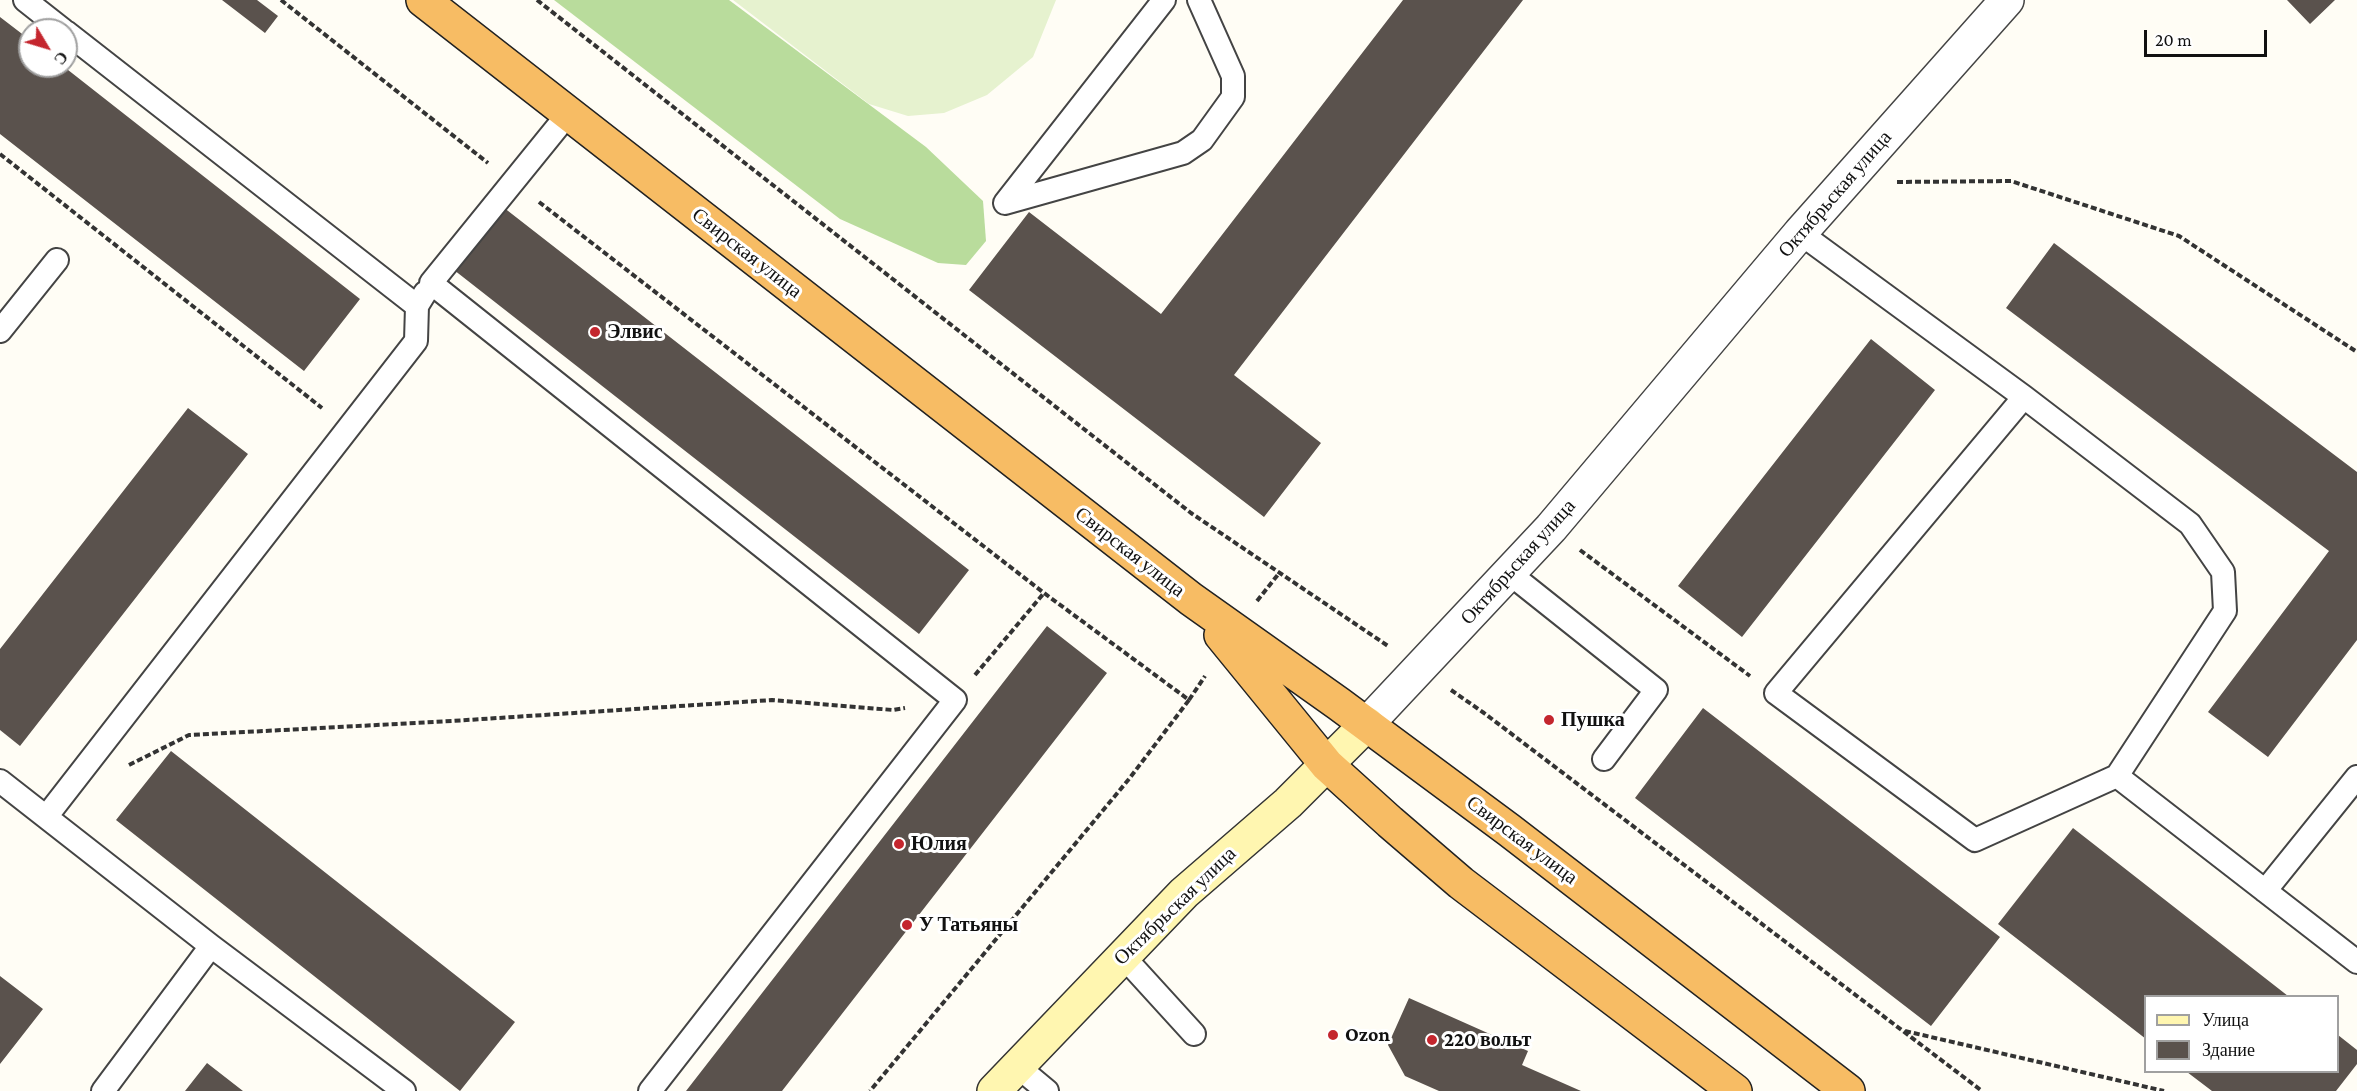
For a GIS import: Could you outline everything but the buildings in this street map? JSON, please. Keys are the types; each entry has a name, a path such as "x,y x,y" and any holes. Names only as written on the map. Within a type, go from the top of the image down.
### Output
{"highway":[{"name":"Свирская улица","path":"423,0 1191,599 1367,724 1509,830 1848,1091"},
{"path":"1191,599 1327,765 1461,883 1735,1091"}],"main road":[{"name":"Октябрьская улица","path":"994,1091 1184,893 1288,803 1367,724"}],"street":[{"name":"Октябрьская улица","path":"1367,724 1551,528 1800,233 2007,0"}],"lane":[{"path":"25,0 48,18"},
{"path":"1164,0 1005,203 1183,153 1202,140 1233,96 1233,76 1198,0"},
{"path":"78,41 417,306"},
{"path":"46,817 416,341 417,306 431,283 568,114"},
{"path":"1800,233 2024,397 2190,524 2223,572 2225,611 2117,776 1975,840 1776,693 2024,397"},
{"path":"0,331 57,260"},
{"path":"431,283 955,700 650,1091"},
{"path":"1509,573 1656,690 1604,759"},
{"path":"2117,776 2357,962"},
{"path":"2265,891 2357,777"},
{"path":"0,781 211,946 404,1091"},
{"path":"103,1091 211,946"},
{"path":"1122,956 1194,1034"},
{"path":"1017,1066 1047,1091"}],"path":[{"path":"281,0 1044,593 1189,700 1129,779 870,1091"},
{"path":"537,0 1191,513 1485,713 1982,1091"},
{"path":"0,154 348,428"},
{"path":"1845,182 2011,182 2180,236 2357,352"},
{"path":"1551,528 1737,667 1776,693"},
{"path":"124,767 189,735 772,700 893,710 955,700 1044,593"},
{"path":"1901,1030 2164,1091"}],"green space":[{"path":"554,0 729,0 926,147 983,201 986,241 966,265 938,263 840,219"},
{"path":"733,0 1056,0 1033,57 987,95 944,113 908,116 869,104"}],"place":[{"name":"Элвис","path":"595,332"},
{"name":"Пушка","path":"1549,720"},
{"name":"Юлия","path":"899,844"},
{"name":"У Татьяны","path":"907,925"},
{"name":"Ozon","path":"1333,1035"},
{"name":"220 вольт","path":"1432,1040"}]}
